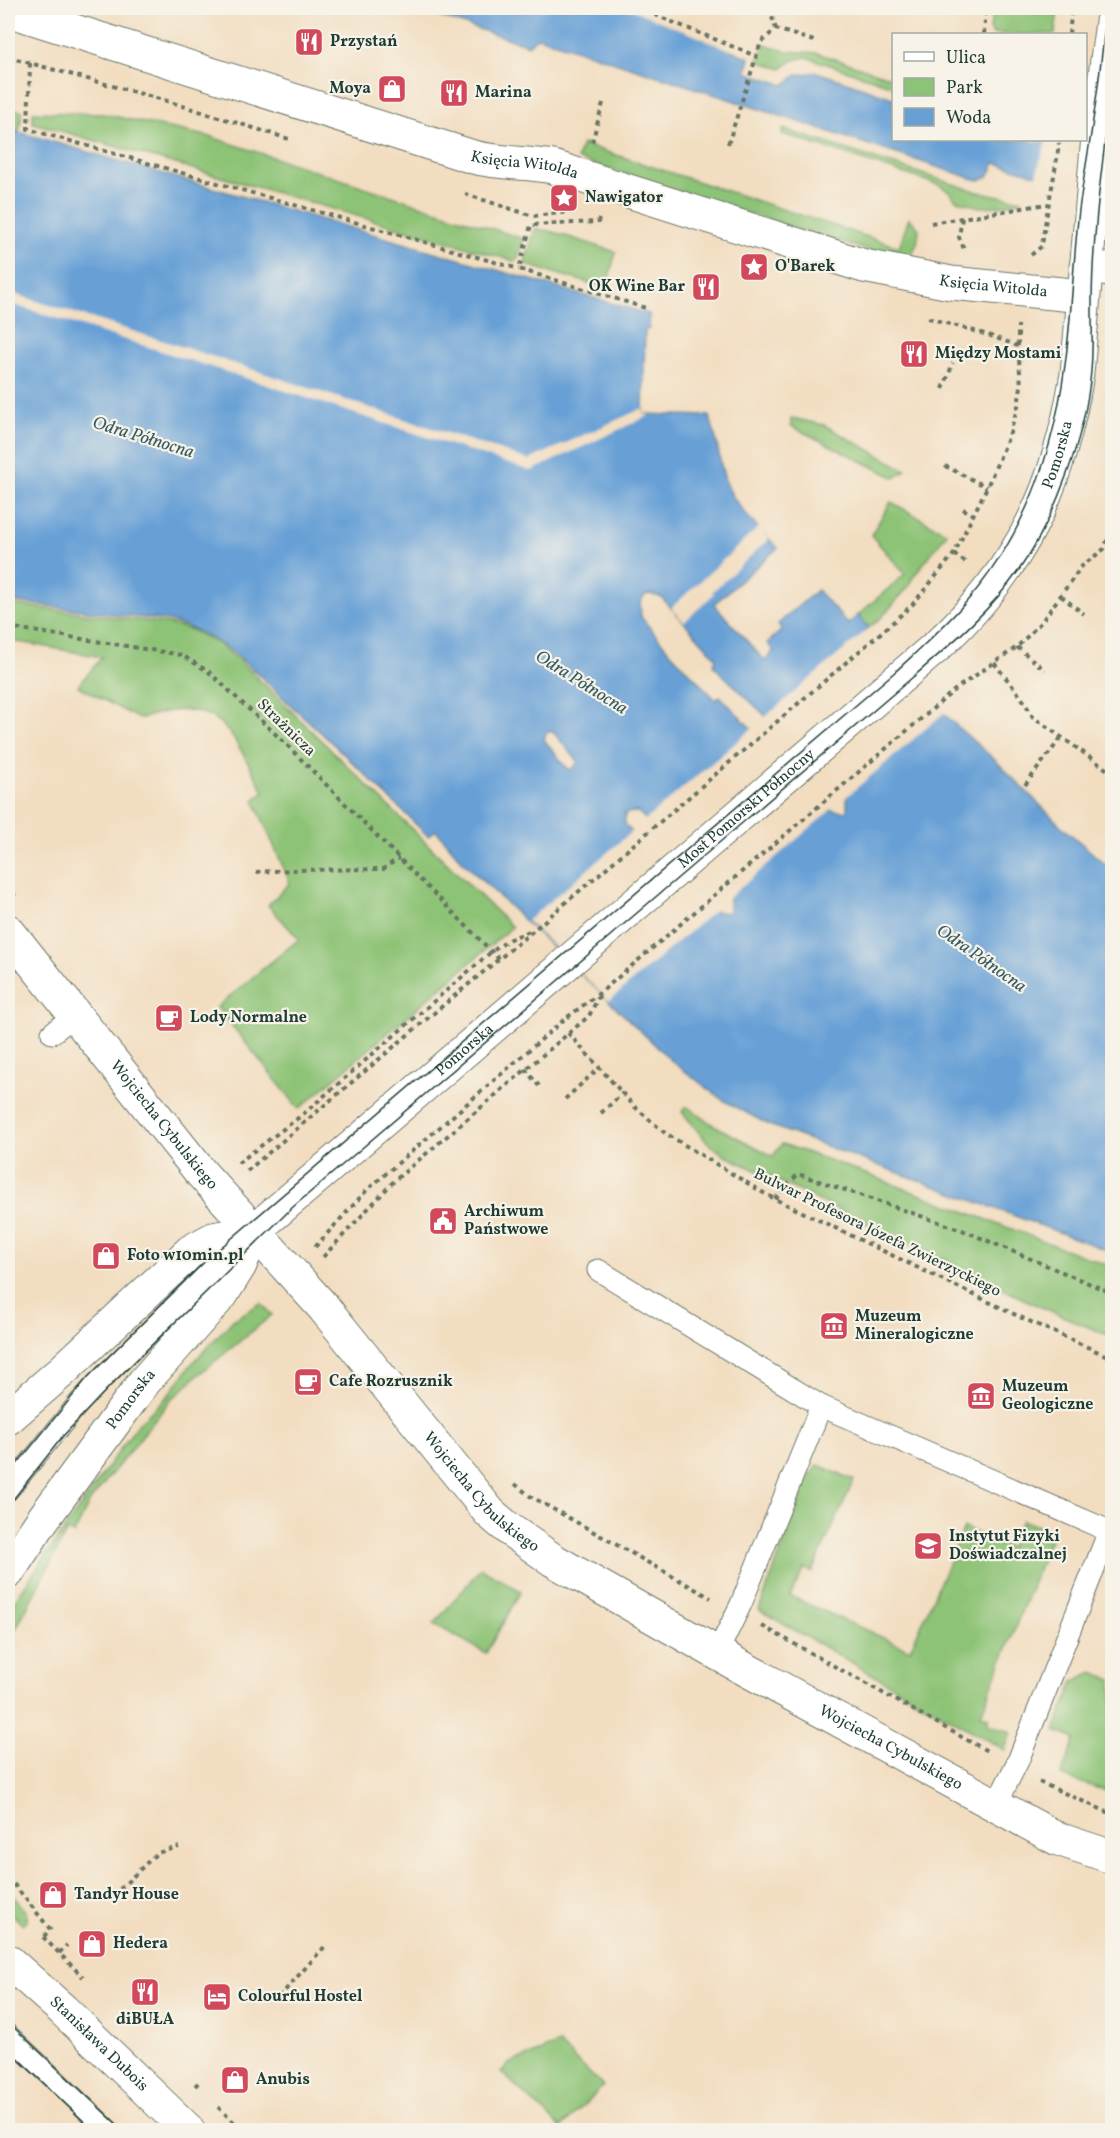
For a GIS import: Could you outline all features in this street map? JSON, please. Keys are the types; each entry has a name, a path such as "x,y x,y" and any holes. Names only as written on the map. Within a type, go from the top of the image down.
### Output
{"street":[{"name":"Księcia Witolda","path":"8,10 473,158 493,162 535,164 560,169 864,266 951,283 1094,278"},
{"path":"1112,27 1113,22"},
{"name":"Pomorska","path":"925,657 958,627 996,582 1025,538 1060,456 1072,407 1094,278 1092,210 1100,120 1112,27"},
{"name":"Most Pomorski Północny","path":"568,961 925,657"},
{"name":"Wojciecha Cybulskiego","path":"8,931 63,1024 324,1308 490,1513 510,1530 553,1560 717,1653 1058,1839 1113,1857"},
{"name":"Pomorska","path":"8,1572 43,1519 134,1395 222,1294 240,1264 254,1231 568,961"},
{"name":"Pomorska","path":"8,1418 61,1372 190,1251 213,1239 254,1231"},
{"name":"Stanisława Dubois","path":"8,1961 189,2130"}],"lane":[{"path":"8,1490 78,1404 105,1375 254,1231"},
{"path":"598,1270 821,1406 1109,1532 1015,1767 996,1805"},
{"path":"717,1653 737,1612 821,1406"},
{"path":"8,2035 108,2130"}],"path":[{"path":"638,8 756,56"},
{"path":"769,8 776,29"},
{"path":"984,33 986,8"},
{"path":"1069,33 1072,8"},
{"path":"728,144 761,42 776,29"},
{"path":"776,29 814,41"},
{"path":"30,63 28,129 519,269 649,309"},
{"path":"592,142 603,103"},
{"path":"931,223 1047,204 1055,175 1059,141"},
{"path":"519,269 531,225 598,222"},
{"path":"215,1189 535,929 913,604 954,554 1009,436 1021,386 1018,346 988,335"},
{"path":"943,389 953,363"},
{"path":"945,466 987,487"},
{"path":"963,509 973,515"},
{"path":"315,1248 367,1190 565,1019 601,992 957,688 1017,647 1042,621 1082,566 1104,549 1113,528"},
{"path":"1061,596 1084,614"},
{"name":"Strażnicza","path":"8,627 182,655 209,672 232,692 499,959"},
{"path":"1017,647 1044,670"},
{"path":"994,663 1022,698 1033,717 1113,772"},
{"path":"1025,785 1061,738"},
{"path":"256,872 383,869 399,858"},
{"path":"215,1189 491,952 510,939 535,929"},
{"path":"506,953 513,961"},
{"path":"327,1265 322,1258 394,1181 589,1016 601,992"},
{"path":"540,1031 545,1037"},
{"name":"Bulwar Profesora Józefa Zwierzyckiego","path":"568,1033 623,1093 665,1133 775,1199 1020,1317 1113,1358"},
{"path":"564,1099 599,1068"},
{"path":"525,1069 539,1086"},
{"path":"601,1113 623,1093"},
{"path":"775,1199 798,1174 963,1230 1113,1293"},
{"path":"513,1482 530,1496 1015,1767 1030,1778 1113,1814"},
{"path":"120,1889 157,1853 179,1847"},
{"path":"8,1878 50,1929 36,1944"},
{"path":"279,1997 327,1944"},
{"path":"59,1953 67,1945"},
{"path":"195,2086 200,2081"}],"green space":[{"path":"993,8 1058,9 1055,33 992,33 990,29"},
{"path":"764,44 786,51 817,53 892,78 892,86 806,57 791,61 782,69 758,61"},
{"path":"8,109 22,111 19,132 8,131"},
{"path":"33,112 103,114 211,137 524,239 518,258 514,261 33,123"},
{"path":"783,129 978,192 1022,200 1001,206 980,207 956,200 950,192 939,185 782,134"},
{"path":"582,144 899,247 909,218 919,229 917,244 911,255 900,259 832,240 577,159"},
{"path":"535,229 550,231 616,252 606,288 527,265 525,262"},
{"path":"791,418 824,425 906,470 895,478 791,426"},
{"path":"891,502 947,533 911,580 911,584 883,616 869,628 858,615 905,574 871,535"},
{"path":"8,604 169,624 192,630 218,644 238,659 512,927 299,1109 217,1007 299,939 268,905 290,883 254,800 264,792 241,751 219,722 205,714 188,710 166,712 139,719 78,686 102,657 8,640"},
{"path":"686,1106 715,1126 773,1156 782,1144 1112,1267 1112,1337 1032,1303 724,1155 706,1141 682,1112"},
{"path":"261,1303 272,1315 198,1375 168,1403 90,1501 74,1534 67,1531 8,1644 8,1610 137,1425 168,1396 190,1366 233,1320"},
{"path":"818,1465 854,1480 812,1572 805,1568 790,1596 910,1650 964,1528 1010,1548 1022,1520 1050,1531 1050,1539 981,1714 989,1718 987,1724 1011,1732 1005,1750 759,1610 808,1479"},
{"path":"481,1568 521,1591 486,1653 434,1624"},
{"path":"1093,1672 1112,1680 1112,1793 1061,1776 1075,1739 1055,1731 1074,1681"},
{"path":"8,1890 26,1911 26,1922 23,1925 8,1910"},
{"path":"559,2044 603,2086 561,2128 501,2072 509,2064"}],"water":[{"path":"413,8 631,8 750,58 746,72 784,85 797,75 817,72 892,98 892,141 1031,141 1112,145 1112,196 995,163 988,177 980,180 974,179 538,37 528,45"},
{"name":"Odra Północna","path":"8,131 19,132 649,314 649,329 645,330 643,414 709,416 724,477 731,493 778,548 714,604 764,660 774,651 767,643 782,630 778,624 817,590 848,624 858,615 869,628 863,635 1059,824 1112,870 1112,1252 769,1125 723,1100 673,1062 464,863 436,830 428,836 252,668 223,645 169,621 8,601","holes":["649,594 661,597 714,655 716,659 713,665 847,795 847,812 830,810 720,696 716,700 670,652 641,617 640,604 644,596","547,732 553,732 577,760 577,764 571,770 566,767 544,739","638,812 729,897 729,913 713,911 625,825 625,813"]}],"pier":[{"path":"628,8 638,8 731,47 730,50"},
{"path":"1047,141 1112,142 1112,199 1035,178"},
{"path":"8,292 529,460 643,408 643,414 650,415 531,471 8,303"},
{"path":"759,527 769,539 712,592 714,594 684,622 671,608"},
{"path":"872,626 867,634 946,711 845,798 764,718"},
{"path":"754,727 833,808 726,900 644,821"},
{"path":"635,829 716,909 609,1001 527,921"}],"tram line":[{"path":"8,1475 88,1377 204,1262 896,671 950,619 987,575 1021,520 1034,491 1060,397 1067,346 1079,210 1107,8"},
{"path":"8,1506 63,1436 113,1383 293,1207 927,665 1008,585 1045,526 1067,475 1083,422 1092,363 1092,284 1096,224 1112,86"},
{"path":"8,2022 123,2130"},
{"path":"8,2049 93,2130"}],"place":[{"name":"Przystań","path":"309,42"},
{"name":"Moya","path":"392,89"},
{"name":"Marina","path":"454,93"},
{"name":"Nawigator","path":"564,198"},
{"name":"O'Barek","path":"754,267"},
{"name":"OK Wine Bar","path":"706,287"},
{"name":"Między Mostami","path":"914,354"},
{"name":"Lody Normalne","path":"169,1018"},
{"name":"Archiwum Państwowe","path":"443,1221"},
{"name":"Foto w10min.pl","path":"106,1256"},
{"name":"Muzeum Mineralogiczne","path":"834,1326"},
{"name":"Cafe Rozrusznik","path":"308,1382"},
{"name":"Muzeum Geologiczne","path":"981,1396"},
{"name":"Instytut Fizyki Doświadczalnej","path":"928,1546"},
{"name":"Tandyr House","path":"53,1895"},
{"name":"Hedera","path":"92,1944"},
{"name":"diBUŁA","path":"145,1992"},
{"name":"Colourful Hostel","path":"217,1997"},
{"name":"Anubis","path":"235,2080"}]}
